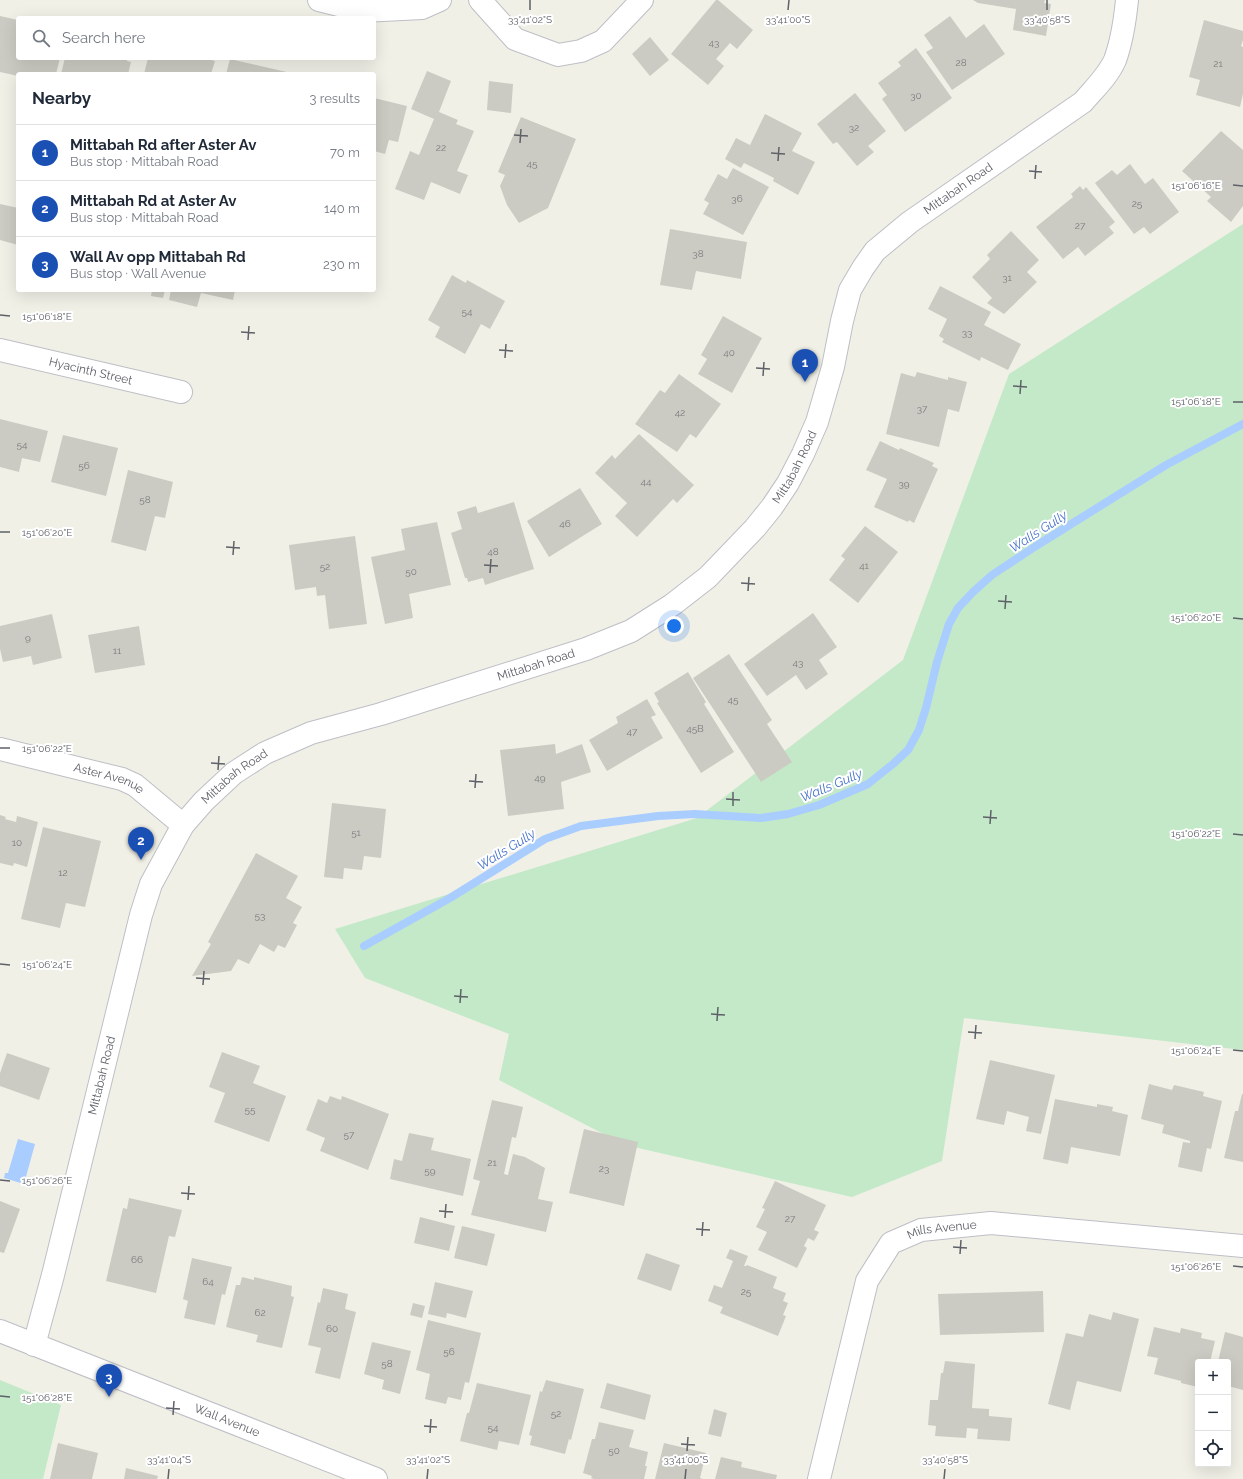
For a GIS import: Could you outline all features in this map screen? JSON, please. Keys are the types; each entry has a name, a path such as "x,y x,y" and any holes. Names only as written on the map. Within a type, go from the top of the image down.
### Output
{"street":[{"path":"319,0 363,11 422,8 440,0"},
{"path":"480,0 515,38 558,55 581,51 603,41 642,0"},
{"name":"Mittabah Road","path":"34,1345 53,1275 141,915 151,884 183,825 204,800 234,773 265,753 311,733 381,714 586,649 631,631 672,605 708,577 755,528 772,507 788,483 803,454 817,422 833,367 850,290 875,251 910,222 1083,102 1101,81 1114,61 1124,27 1127,0"},
{"name":"Hyacinth Street","path":"0,350 181,392"},
{"name":"Aster Avenue","path":"0,749 122,779 135,785 183,825"},
{"name":"Mills Avenue","path":"819,1479 867,1281 891,1243 921,1230 991,1223 1243,1246"},
{"name":"Wall Avenue","path":"0,1331 376,1479"}],"green space":[{"path":"1243,224 1243,1050 964,1018 942,1161 852,1197 625,1145 499,1080 509,1034 365,978 335,929 697,818 903,660 1009,374"},
{"path":"0,1380 61,1405 43,1479 0,1479"}],"water":[{"path":"18,1139 35,1144 24,1184 4,1178 5,1173 8,1173"}],"building":[{"path":"716,0 718,0 753,30 737,49 730,43 716,59 724,66 708,85 671,54"},
{"path":"973,0 1045,0 1044,3 1051,4 1046,36 1013,30 1016,9 978,3"},
{"path":"0,16 16,20 16,60 60,60 56,72 16,72 16,76 0,72"},
{"path":"950,16 966,38 984,24 1005,54 952,90 926,52 933,48 924,35"},
{"path":"1204,20 1243,31 1241,46 1243,47 1243,94 1240,107 1196,95 1200,80 1189,77"},
{"path":"650,37 669,60 650,76 632,54"},
{"path":"916,48 952,98 905,132 882,99 887,95 878,83 901,66 898,62"},
{"path":"64,60 127,60 131,62 128,72 62,72"},
{"path":"148,60 215,61 212,72 144,72"},
{"path":"230,60 234,60 287,72 227,72"},
{"path":"427,71 451,81 439,112 458,120 456,124 474,131 457,171 468,175 460,194 431,182 424,200 395,189 410,151 419,155 434,119 411,109"},
{"path":"489,81 513,84 511,113 487,110"},
{"path":"855,93 886,131 868,146 874,152 857,166 837,142 833,144 817,124"},
{"path":"376,98 407,106 398,142 389,140 385,154 376,152"},
{"path":"765,114 802,133 792,151 815,162 798,195 773,181 774,178 744,163 741,168 725,159 736,138 750,145"},
{"path":"521,117 576,139 548,208 519,223 507,205 500,186 505,175 498,172"},
{"path":"1221,131 1243,150 1243,206 1231,222 1207,201 1211,197 1182,171"},
{"path":"1130,164 1145,184 1153,178 1179,212 1150,234 1144,227 1134,234 1095,183 1112,170 1117,175"},
{"path":"733,168 769,187 743,235 703,214 709,203 704,200 718,174 727,179"},
{"path":"1080,186 1083,190 1086,187 1115,222 1109,227 1114,233 1085,256 1078,247 1063,259 1036,227 1073,197 1071,194"},
{"path":"0,204 16,208 16,244 0,240"},
{"path":"670,229 747,242 741,279 696,271 692,290 660,285"},
{"path":"1011,231 1039,260 1027,272 1037,282 1004,314 987,303 992,298 972,277 990,259 987,255"},
{"path":"452,275 466,283 467,280 505,301 490,329 481,324 465,354 435,337 440,327 428,320"},
{"path":"940,286 991,312 984,325 1021,344 1008,370 981,357 980,361 942,342 944,339 939,336 947,319 928,309"},
{"path":"152,292 164,292 163,298 151,296"},
{"path":"171,292 235,292 233,300 201,293 197,307 169,300"},
{"path":"723,316 762,338 732,393 698,374 707,359 701,355"},
{"path":"917,372 948,380 948,377 967,382 959,412 948,409 939,447 886,434 901,373 915,377"},
{"path":"679,374 721,404 696,438 690,434 677,452 635,424 660,390 665,393"},
{"path":"0,419 48,431 40,462 22,458 19,472 0,467"},
{"path":"639,434 694,485 677,503 673,499 637,537 615,516 627,503 595,473 612,455 615,459"},
{"path":"63,435 118,448 106,496 51,482"},
{"path":"880,441 934,463 932,466 938,469 914,523 909,520 908,522 874,507 887,479 866,470"},
{"path":"128,470 173,482 165,518 155,516 146,551 111,542"},
{"path":"580,488 602,524 549,557 527,521"},
{"path":"514,502 534,569 485,585 483,578 468,582 467,578 465,578 451,533 462,529 457,512 476,506 478,513"},
{"path":"437,522 451,585 409,594 413,618 385,624 371,557 405,550 401,529"},
{"path":"865,526 898,552 858,603 829,580 845,559 841,556"},
{"path":"355,536 367,624 329,629 325,595 317,596 316,587 295,590 289,545"},
{"path":"813,613 837,647 819,660 828,674 806,690 796,675 767,696 744,664"},
{"path":"52,614 62,658 33,665 31,656 3,662 0,649 0,626"},
{"path":"139,626 145,665 95,673 88,635"},
{"path":"729,654 772,720 767,724 792,762 761,782 693,678"},
{"path":"688,672 706,702 704,704 734,752 701,773 657,703 659,702 654,693"},
{"path":"647,699 656,715 651,717 663,738 607,771 589,740 618,723 616,717"},
{"path":"555,744 556,754 582,744 591,772 561,782 564,809 508,816 500,750"},
{"path":"332,803 386,809 381,858 364,856 362,870 344,868 343,879 324,877"},
{"path":"0,815 6,817 5,819 16,822 17,816 38,822 27,867 14,863 13,866 0,863"},
{"path":"43,827 101,841 85,907 66,903 60,928 21,919"},
{"path":"256,853 298,876 286,898 302,907 293,923 297,925 285,948 278,945 274,952 260,944 249,964 238,959 231,971 192,976 211,944 208,942"},
{"path":"222,1052 260,1066 253,1083 286,1096 269,1142 214,1122 225,1093 209,1087"},
{"path":"7,1053 50,1068 39,1100 0,1086 0,1073"},
{"path":"990,1060 1055,1075 1041,1134 1026,1131 1029,1117 1007,1111 1004,1125 976,1119"},
{"path":"1149,1084 1172,1090 1174,1085 1204,1092 1203,1096 1222,1101 1211,1149 1207,1148 1202,1172 1178,1167 1183,1142 1190,1143 1190,1141 1162,1133 1164,1125 1141,1119"},
{"path":"1242,1094 1243,1162 1224,1158 1235,1111 1238,1111"},
{"path":"330,1096 341,1100 342,1096 389,1114 368,1170 320,1151 325,1138 306,1130 318,1099 327,1103"},
{"path":"1055,1099 1097,1107 1097,1104 1113,1107 1112,1111 1128,1115 1120,1156 1071,1147 1068,1164 1043,1159"},
{"path":"492,1100 523,1107 516,1138 512,1137 504,1174 508,1175 513,1154 525,1157 545,1168 538,1199 553,1202 546,1232 471,1215 480,1181 473,1179"},
{"path":"584,1129 638,1142 624,1206 569,1193"},
{"path":"409,1133 434,1138 431,1150 471,1159 463,1196 390,1179 394,1159 402,1161"},
{"path":"775,1181 826,1205 814,1230 819,1232 814,1241 808,1238 804,1246 807,1248 797,1268 758,1250 767,1232 756,1227 765,1209 762,1208"},
{"path":"129,1198 182,1210 175,1237 169,1236 156,1293 106,1281 123,1208 127,1209"},
{"path":"0,1201 20,1209 4,1253 0,1252"},
{"path":"420,1217 455,1226 449,1251 414,1243"},
{"path":"462,1226 495,1234 487,1266 454,1258"},
{"path":"730,1249 748,1256 744,1266 747,1265 777,1277 773,1288 786,1293 783,1301 788,1303 783,1315 786,1316 778,1336 720,1313 723,1307 708,1301 714,1285 722,1288 733,1261 726,1258"},
{"path":"646,1253 680,1265 671,1291 637,1279"},
{"path":"192,1258 232,1267 225,1295 222,1294 215,1325 184,1318 188,1301 183,1299"},
{"path":"242,1277 254,1280 254,1277 292,1286 291,1296 294,1297 282,1348 256,1342 258,1335 226,1327 236,1285 240,1285"},
{"path":"435,1282 473,1291 466,1318 447,1313 446,1318 428,1314"},
{"path":"323,1288 348,1294 345,1309 356,1312 340,1379 315,1373 321,1348 308,1345 318,1302 320,1303"},
{"path":"1043,1291 1044,1332 940,1335 938,1294"},
{"path":"413,1303 425,1306 422,1318 410,1315"},
{"path":"1113,1312 1139,1319 1121,1392 1077,1381 1070,1410 1048,1404 1066,1333 1083,1337 1089,1314 1111,1320"},
{"path":"428,1320 481,1333 469,1383 465,1382 461,1400 448,1397 446,1404 425,1399 430,1374 416,1370"},
{"path":"1154,1327 1180,1333 1181,1328 1202,1333 1201,1338 1215,1341 1211,1359 1195,1359 1195,1386 1154,1374 1158,1358 1147,1356"},
{"path":"1225,1332 1243,1337 1243,1390 1231,1387 1231,1359 1219,1359"},
{"path":"372,1342 411,1351 400,1394 382,1389 384,1380 364,1374"},
{"path":"945,1361 975,1364 972,1408 989,1409 989,1416 1012,1418 1010,1441 977,1439 978,1429 967,1428 966,1438 935,1436 936,1426 928,1425 930,1400 938,1400 941,1373 943,1373"},
{"path":"546,1380 584,1389 571,1440 569,1439 565,1454 530,1445 532,1436 529,1435 540,1391 542,1392"},
{"path":"477,1383 531,1395 519,1445 499,1441 497,1450 460,1441"},
{"path":"607,1383 651,1395 645,1420 600,1408"},
{"path":"714,1409 727,1413 721,1437 708,1434"},
{"path":"599,1422 634,1430 629,1447 648,1452 644,1479 594,1479 591,1478 592,1476 583,1473 592,1439 595,1439"},
{"path":"58,1443 98,1453 92,1479 50,1479"},
{"path":"664,1443 706,1453 700,1478 703,1479 655,1479"},
{"path":"721,1457 742,1462 741,1467 777,1475 776,1479 715,1479"},
{"path":"126,1468 158,1476 157,1479 124,1479"}],"waterway":[{"name":"Walls Gully","path":"364,946 450,898 545,839 581,826 658,816 695,814 761,818 788,814 819,805 868,784 908,750 919,730 949,624 958,608 973,592 992,575 1036,546 1166,465 1243,424"}],"place":[{"name":"Mittabah Rd after Aster Av","path":"805,382"},
{"name":"Mittabah Rd at Aster Av","path":"141,860"},
{"name":"Wall Av opp Mittabah Rd","path":"109,1397"}]}
